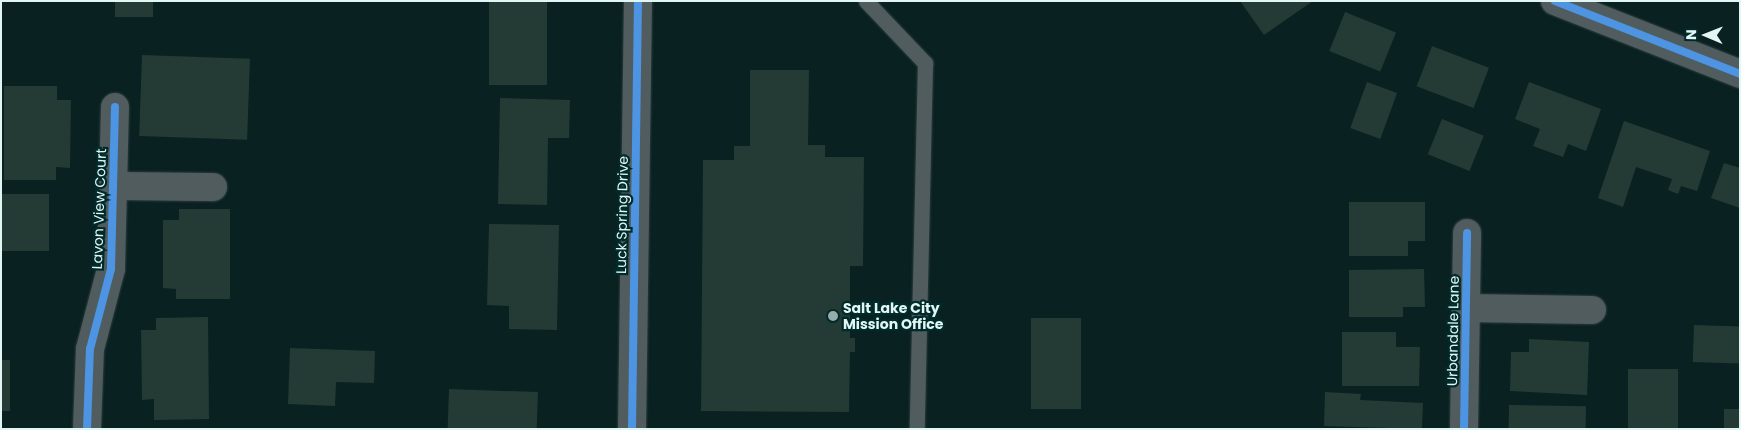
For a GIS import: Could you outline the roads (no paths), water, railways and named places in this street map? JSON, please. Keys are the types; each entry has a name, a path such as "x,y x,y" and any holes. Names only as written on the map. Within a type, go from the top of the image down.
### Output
{"street":[{"name":"Luck Spring Drive","path":"632,429 638,1"},
{"path":"1555,1 1740,74"},
{"name":"Lavon View Court","path":"86,429 90,349 111,269 115,107"},
{"name":"Lavon View Court","path":"113,186 213,187"},
{"name":"Urbandale Lane","path":"1464,429 1467,233"},
{"name":"Urbandale Lane","path":"1466,308 1592,310"}],"lane":[{"path":"866,1 925,62 917,429"}],"place":[{"name":"Salt Lake City Mission Office","path":"833,316"}]}
